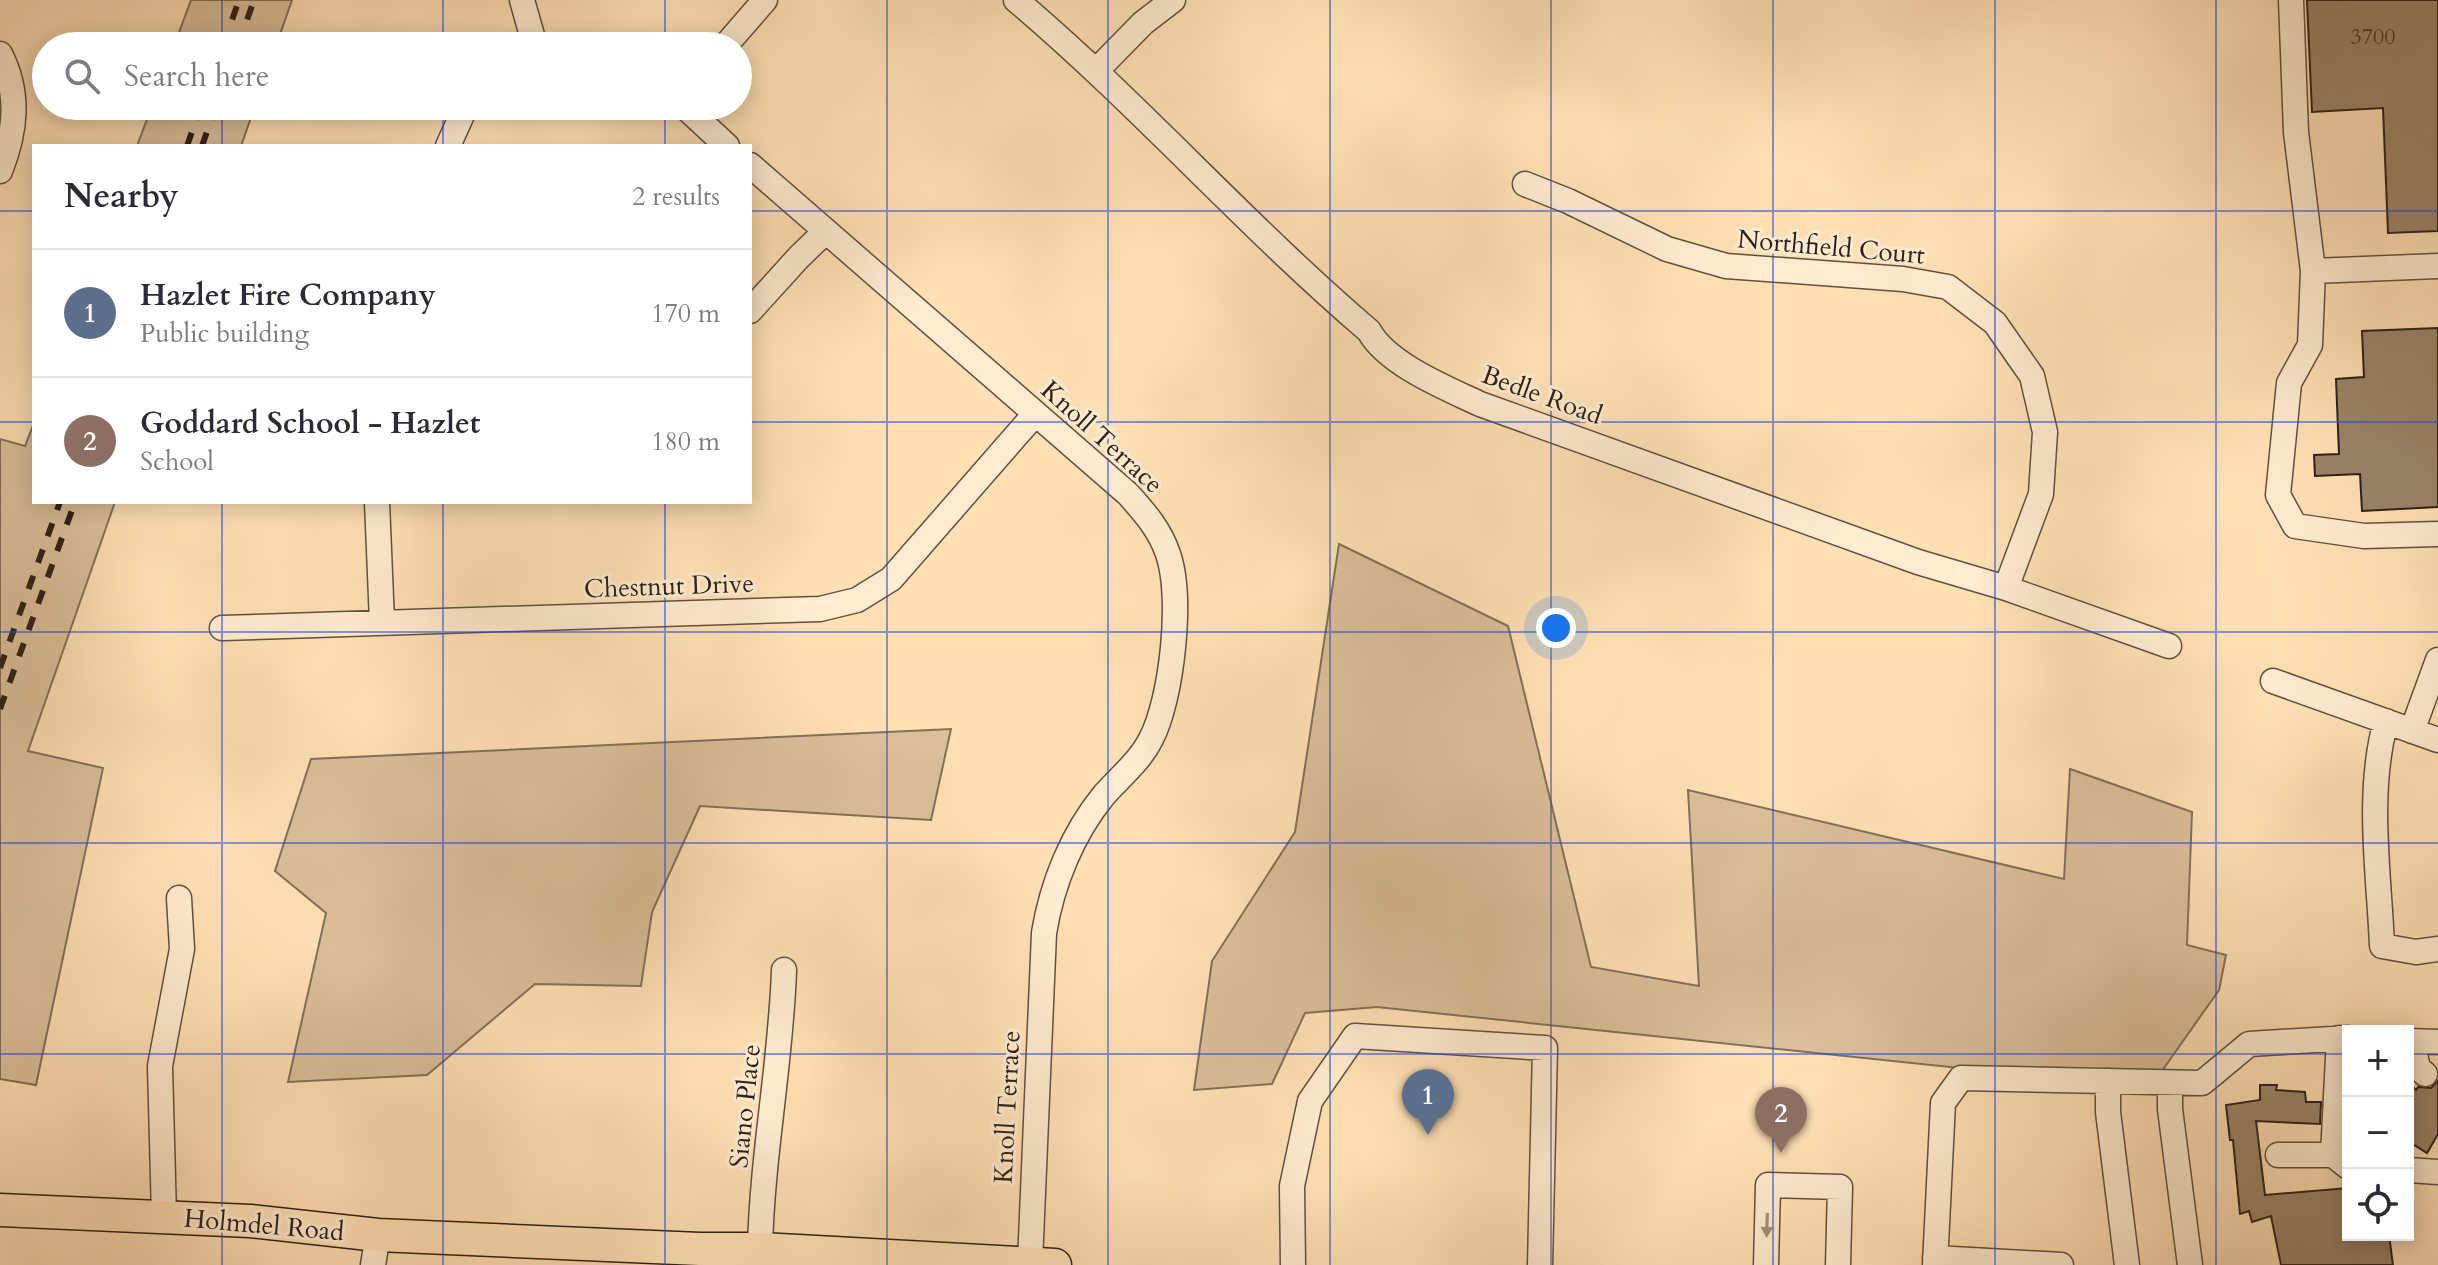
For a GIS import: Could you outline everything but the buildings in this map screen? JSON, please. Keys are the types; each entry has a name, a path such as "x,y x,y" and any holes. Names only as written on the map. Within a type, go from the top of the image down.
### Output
{"main road":[{"name":"Holmdel Road","path":"0,1210 250,1221 376,1250 760,1249 1042,1264"}],"street":[{"path":"522,0 531,32"},
{"path":"737,32 765,0"},
{"name":"Bedle Road","path":"1016,0 1096,71 1303,275 1369,331 1375,343 1431,381 1480,404 1918,562 2006,588 2169,646"},
{"path":"1096,71 1143,23 1173,0"},
{"path":"2291,0 2296,132 2313,271 2310,345 2289,383 2278,495 2295,526 2364,536 2438,534"},
{"path":"0,54 14,93 15,112 11,144 0,171"},
{"path":"449,144 460,120"},
{"path":"699,120 725,144"},
{"name":"Knoll Terrace","path":"752,167 1128,494 1148,515 1169,556 1175,603 1167,688 1158,725 1140,757 1084,822 1055,887 1048,911 1043,964 1042,1264"},
{"name":"Northfield Court","path":"1525,184 1568,201 1667,249 1726,266 1903,279 1948,287 1995,323 2032,376 2045,432 2041,494 2006,588"},
{"path":"752,309 826,231"},
{"path":"2313,271 2438,266"},
{"name":"Chestnut Drive","path":"222,628 820,609 857,600 871,594 903,568 1035,414"},
{"path":"377,504 382,622"},
{"path":"2412,731 2438,660"},
{"path":"2273,681 2438,740"},
{"path":"2386,721 2377,752 2376,819 2382,946 2416,952 2438,949"},
{"path":"164,1216 160,1066 182,949 179,898"},
{"name":"Siano Place","path":"760,1249 782,1024 784,970"},
{"path":"1293,1265 1292,1186 1310,1101 1355,1036 1545,1048 1540,1265"},
{"path":"2061,1265 1935,1262 1943,1103 1961,1078 2202,1083 2249,1044 2342,1038"},
{"path":"2414,1041 2438,1042"},
{"path":"2414,1054 2418,1068 2425,1074"},
{"path":"2108,1081 2108,1112 2127,1265"},
{"path":"2170,1083 2170,1109 2190,1265"},
{"path":"2278,1155 2341,1161 2343,1097"},
{"path":"2414,1170 2438,1172"},
{"path":"1766,1265 1768,1185 1840,1187 1838,1265"}],"shaded area":[{"path":"191,0 292,0 281,32 179,32"},
{"path":"147,120 250,120 242,144 138,144"},
{"path":"32,428 32,504 114,504 28,751 103,768 36,1085 0,1079 0,439 25,446"},
{"path":"1339,544 1508,626 1591,967 1699,986 1688,790 2064,879 2070,769 2192,812 2187,945 2226,955 2219,990 2150,1088 1377,1007 1305,1013 1272,1084 1194,1090 1212,961 1295,832"},
{"path":"951,729 931,820 700,806 652,912 641,986 535,984 427,1075 288,1082 326,913 275,871 311,759"}],"railway":[{"path":"228,32 239,0"},
{"path":"243,32 254,0"},
{"path":"188,144 196,120"},
{"path":"203,144 211,120"},
{"path":"0,668 59,504"},
{"path":"0,709 74,504"}],"place":[{"name":"Hazlet Fire Company","path":"1428,1135"},
{"name":"Goddard School - Hazlet","path":"1781,1153"}]}
